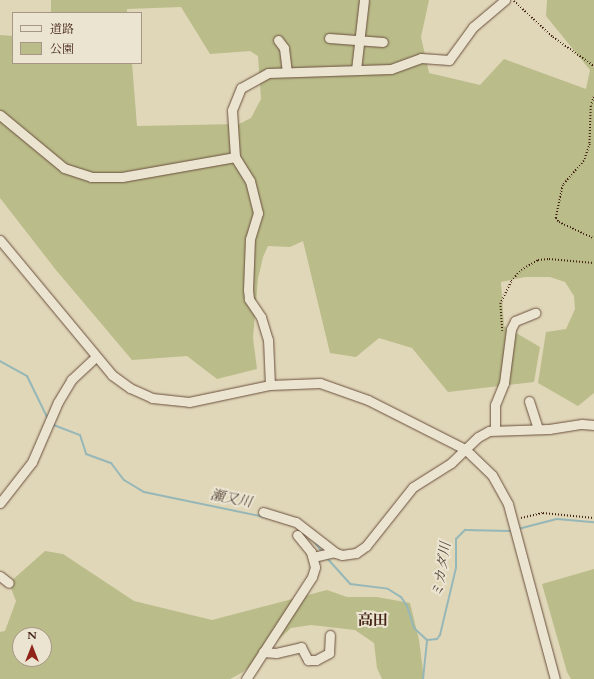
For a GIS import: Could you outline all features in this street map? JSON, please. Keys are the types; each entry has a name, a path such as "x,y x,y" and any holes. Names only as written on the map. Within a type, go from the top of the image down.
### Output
{"street":[{"path":"356,70 364,0"},
{"path":"270,385 268,340 261,317 249,299 248,290 250,239 258,213 257,204 250,181 235,157 232,110 238,93 245,84 261,76 287,72 391,69 420,58 449,60 473,27 505,0"},
{"path":"329,38 358,42 383,42"},
{"path":"278,40 284,48 287,72"},
{"path":"0,115 64,168 90,177 122,177 235,157"},
{"path":"0,240 96,357 112,375 130,388 162,400 189,402 270,385 311,382 336,386 465,449 492,475 513,520 555,679"},
{"path":"495,429 495,405 504,383 512,329 515,321 535,313"},
{"path":"0,503 32,462 58,402 71,380 96,357"},
{"path":"529,401 538,429"},
{"path":"263,512 296,522 334,552 342,555 356,553 366,546 413,487 451,463 478,437 495,429 538,429 572,424 594,425"},
{"path":"246,679 312,577 315,567 313,557 297,535"},
{"path":"313,557 334,552"},
{"path":"0,576 9,583"},
{"path":"263,652 276,653 301,647 308,660 316,660 329,653 330,635"}],"path":[{"path":"512,0 553,37 594,66"},
{"path":"594,97 591,106 590,144 584,161 563,185 556,218 559,222 594,238"},
{"path":"503,337 500,304 511,281 521,270 538,260 549,259 594,263"},
{"path":"513,520 543,513 594,518"}],"green space":[{"path":"51,0 429,0 421,37 429,73 480,85 504,59 586,89 590,70 546,16 547,0 594,0 594,393 578,406 538,383 546,332 566,329 575,309 574,296 565,282 550,277 525,277 501,282 504,326 540,347 534,382 448,392 412,348 379,338 356,357 330,353 303,241 290,247 268,246 263,257 258,279 253,338 257,369 217,379 187,356 132,360 56,270 0,198 0,35 12,36 12,64 132,64 137,126 239,124 251,118 261,99 258,56 250,51 210,54 181,7 127,9 127,12 51,12"},
{"path":"45,551 63,554 134,601 212,620 327,590 347,597 377,597 410,603 419,640 424,679 382,679 377,668 374,643 355,630 311,625 291,628 243,672 230,679 0,679 0,632 5,631 16,601 9,583"},
{"path":"594,569 594,679 571,679 567,672 542,584"}],"waterway":[{"name":"瀬又川","path":"0,361 27,376 48,419"},
{"name":"瀬又川","path":"51,424 80,435 86,454 111,463 124,480 144,492 270,518"},
{"name":"ミカダ川","path":"518,529 557,519 594,522"},
{"name":"ミカダ川","path":"427,640 437,639 440,635 456,568 456,539 465,530 511,531"},
{"name":"瀬又川","path":"314,541 322,552"},
{"name":"瀬又川","path":"326,557 350,584 388,589 401,597 407,606 414,628 427,640"},
{"name":"瀬又川","path":"423,679 427,640"}],"district":[{"name":"高田","path":"373,621"}]}
